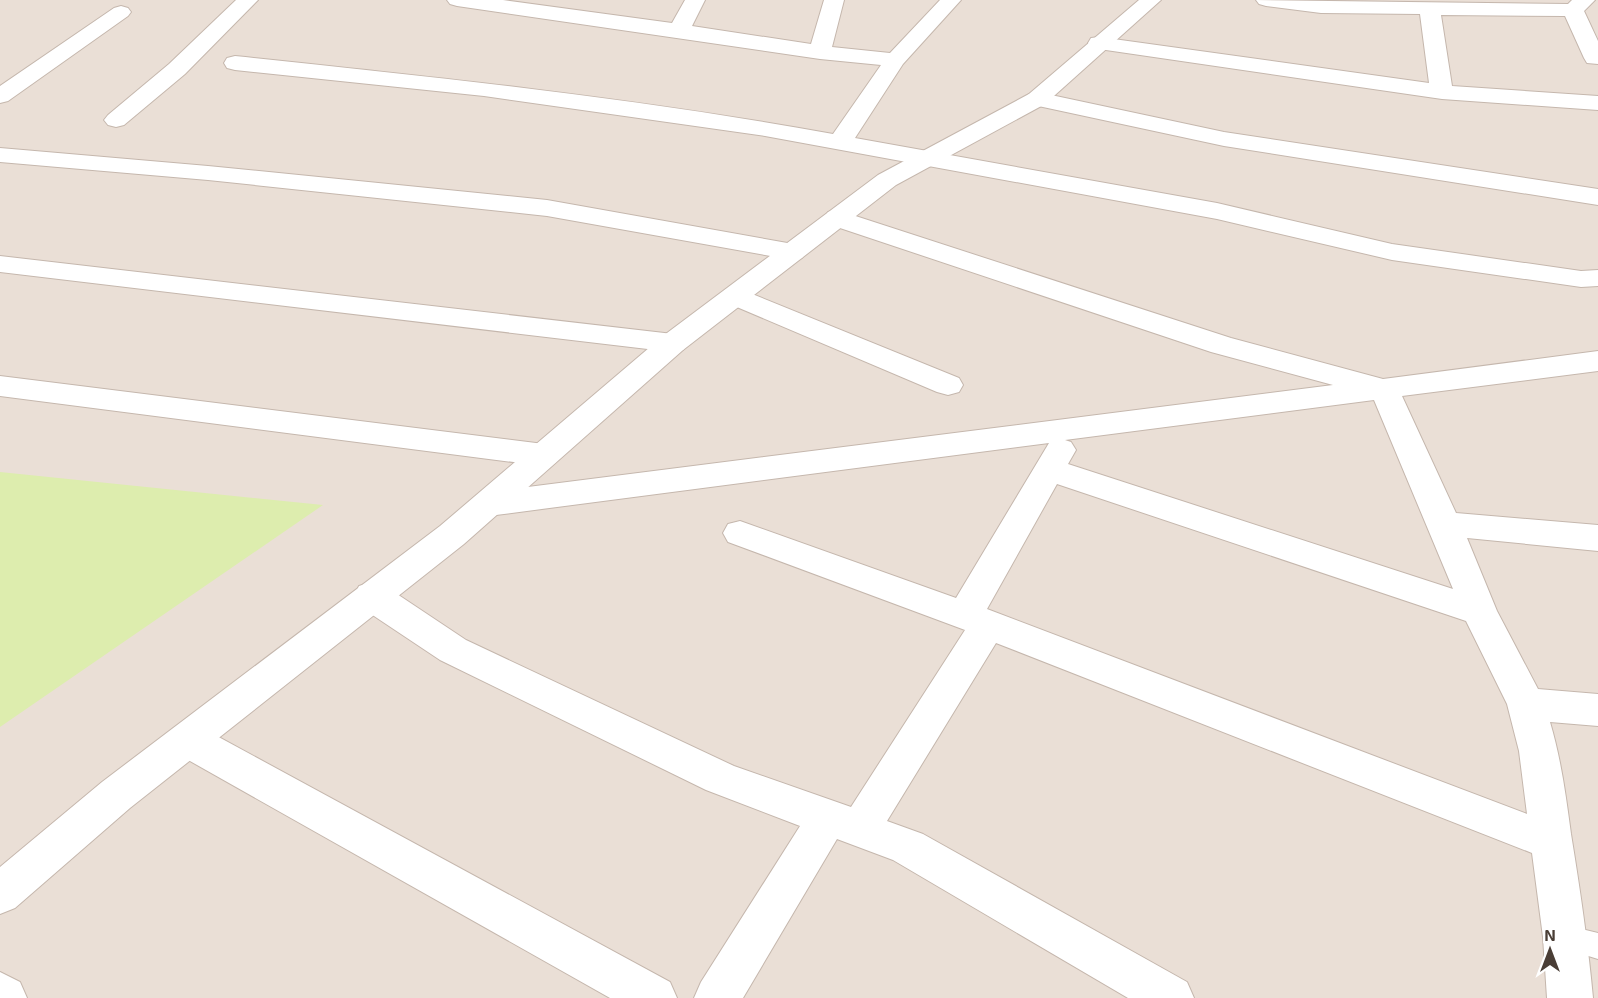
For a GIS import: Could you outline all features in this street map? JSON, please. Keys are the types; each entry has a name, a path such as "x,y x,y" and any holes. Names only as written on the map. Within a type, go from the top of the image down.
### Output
{"street":[{"path":"116,120 177,69 248,0"},
{"path":"457,0 820,52 896,60"},
{"path":"679,30 694,0"},
{"path":"820,52 834,0"},
{"path":"840,142 896,60 951,0"},
{"path":"0,894 116,795 452,535 673,343 887,180 1036,99 1151,0"},
{"path":"1266,0 1321,7 1429,8 1579,5 1595,58"},
{"path":"1429,8 1442,92"},
{"path":"0,96 121,12"},
{"path":"1099,43 1442,92 1598,103"},
{"path":"235,63 484,89 840,142 1217,211 1392,252 1596,280"},
{"path":"1036,99 1224,139 1598,197"},
{"path":"0,155 208,173 546,208 793,252"},
{"path":"837,218 1221,345 1384,389"},
{"path":"0,264 673,343"},
{"path":"735,296 948,385"},
{"path":"488,504 1598,361"},
{"path":"0,386 544,455"},
{"path":"1384,389 1464,569 1479,611 1526,704 1539,751 1552,842 1582,941 1570,998"},
{"path":"717,998 843,824 977,620 1049,469 1073,429"},
{"path":"1049,469 1479,611"},
{"path":"1444,524 1598,538"},
{"path":"740,533 977,620 1552,842"},
{"path":"372,596 464,656 720,778 908,847 1171,998"},
{"path":"1526,704 1598,710"},
{"path":"188,740 654,998"},
{"path":"0,994 4,998"}],"shaded area":[{"path":"0,0 1598,0 1598,998 0,998"}],"green space":[{"path":"0,472 323,505 0,727"}]}
